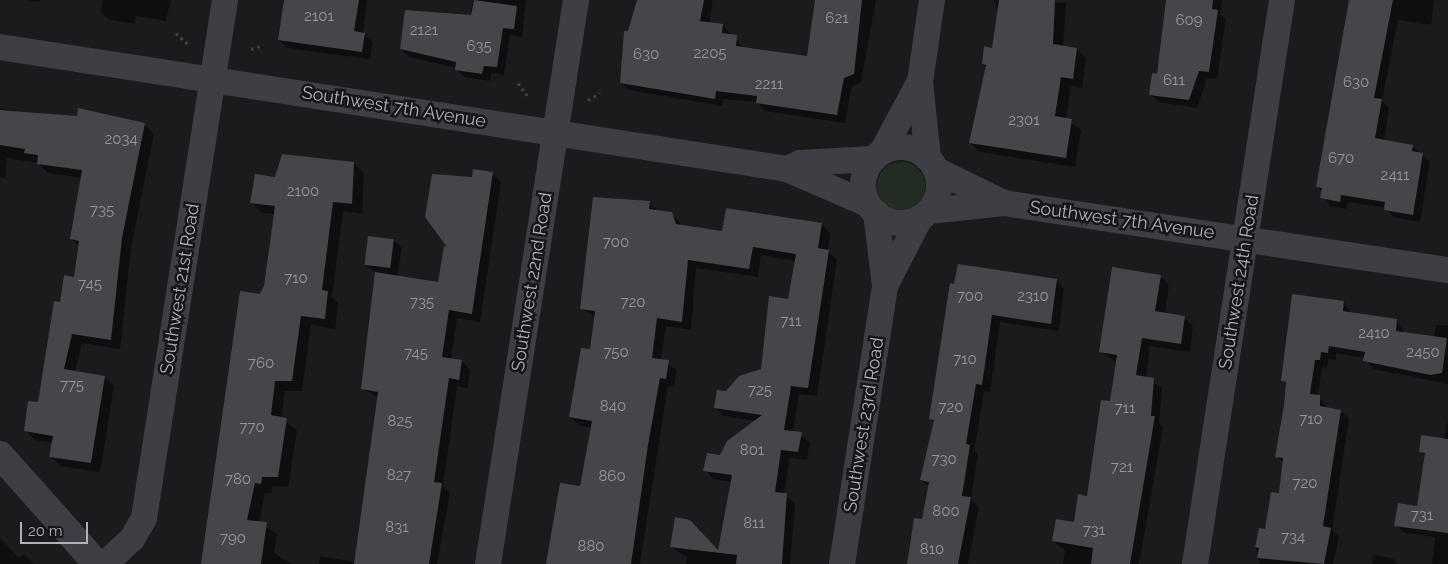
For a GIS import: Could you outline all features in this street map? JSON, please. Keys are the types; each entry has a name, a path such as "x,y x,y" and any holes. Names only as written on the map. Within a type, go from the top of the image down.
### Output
{"street":[{"name":"Southwest 21st Road","path":"105,564 132,539 144,518 225,0"},
{"name":"Southwest 22nd Road","path":"488,564 576,0"},
{"path":"920,82 864,180 872,208 902,223 924,215 939,192 932,164 920,82 932,0"},
{"name":"Southwest 24th Road","path":"1195,564 1282,0"},
{"name":"Southwest 7th Avenue","path":"0,46 787,169 872,208"},
{"path":"878,155 906,148 932,164"},
{"name":"Southwest 7th Avenue","path":"787,169 800,163 878,155"},
{"name":"Southwest 7th Avenue","path":"932,164 1004,203"},
{"name":"Southwest 7th Avenue","path":"924,215 1004,203 1245,237 1448,270"},
{"name":"Southwest 23rd Road","path":"842,564 885,286 872,208"},
{"name":"Southwest 23rd Road","path":"885,286 924,215"},
{"path":"0,455 96,564"}],"path":[{"path":"176,33 189,45"},
{"path":"250,49 263,45"},
{"path":"518,83 528,97"},
{"path":"588,100 600,93"}],"shaded area":[{"path":"896,162 906,162 915,166 921,172 925,186 921,200 915,206 906,210 896,210 887,206 881,200 877,191 877,181 881,172 887,166"}],"building":[{"path":"284,0 359,0 354,31 365,33 362,52 278,40"},
{"path":"474,0 517,6 514,29 503,28 497,67 484,66 482,74 455,70 456,62 400,49 405,10 471,15"},
{"path":"637,0 704,0 700,21 723,24 722,33 737,35 736,46 807,56 815,0 862,0 854,74 844,78 837,115 756,103 757,96 716,91 715,99 620,83 624,31 628,31"},
{"path":"999,0 1055,0 1053,44 1077,48 1073,79 1061,77 1055,116 1072,119 1066,158 969,143 986,65 982,64 984,46 992,48"},
{"path":"1166,0 1213,0 1212,9 1218,10 1209,72 1199,71 1189,100 1149,95 1152,73 1157,74"},
{"path":"1349,0 1393,0 1374,98 1382,99 1375,138 1413,145 1412,151 1423,153 1413,215 1384,210 1385,202 1341,195 1340,202 1320,198 1322,188 1316,187"},
{"path":"78,108 145,123 122,238 111,340 72,334 64,369 105,376 91,463 49,457 53,436 24,431 28,401 38,402 54,301 60,302 64,275 74,277 79,241 70,239 82,170 37,164 38,155 24,153 25,149 0,145 0,110 77,116"},
{"path":"282,154 354,162 352,204 333,202 322,290 328,291 325,319 301,316 292,381 275,381 271,415 287,418 278,477 262,477 261,484 255,483 247,520 267,522 261,564 201,564 240,291 260,294 264,286 275,206 250,203 255,174 275,177"},
{"path":"473,169 493,172 472,314 449,310 442,357 462,360 459,380 449,378 434,482 442,483 429,564 354,564 378,392 361,389 375,272 438,282 444,246 447,247 425,217 432,174 472,177"},
{"path":"593,197 650,201 649,209 672,212 676,224 722,231 726,208 822,223 818,248 829,250 808,388 791,386 784,430 802,432 798,452 781,450 775,492 787,493 782,564 736,564 737,555 670,547 675,517 690,520 718,550 732,475 703,471 707,453 720,455 727,441 762,415 714,408 717,390 726,391 739,376 761,369 769,296 788,299 796,254 753,247 749,269 688,260 682,322 657,318 652,358 669,360 666,379 660,378 648,445 631,564 546,564 560,483 580,486 592,421 569,417 581,348 590,349 595,311 580,309"},
{"path":"368,236 394,239 390,268 364,265"},
{"path":"958,264 1057,279 1051,324 992,315 982,385 976,384 966,444 970,445 962,496 971,497 958,564 907,564 914,518 922,519 929,482 920,480 934,420 929,419 950,283 954,284"},
{"path":"1112,267 1161,275 1155,311 1185,316 1181,344 1142,338 1136,375 1154,378 1151,416 1155,416 1130,564 1091,564 1093,548 1052,541 1056,519 1074,522 1078,494 1087,496 1101,400 1110,401 1117,355 1099,352"},
{"path":"1292,294 1344,301 1343,311 1397,319 1396,331 1447,338 1442,373 1430,375 1363,361 1365,352 1329,346 1328,353 1321,352 1320,360 1315,360 1310,394 1320,395 1320,406 1341,410 1323,526 1331,528 1324,564 1257,558 1259,548 1255,547 1259,528 1265,529 1271,492 1279,493 1283,458 1275,457 1284,405 1286,382 1281,381"},
{"path":"1421,435 1448,439 1448,533 1394,526 1398,503 1417,506 1425,453 1419,452"}]}
